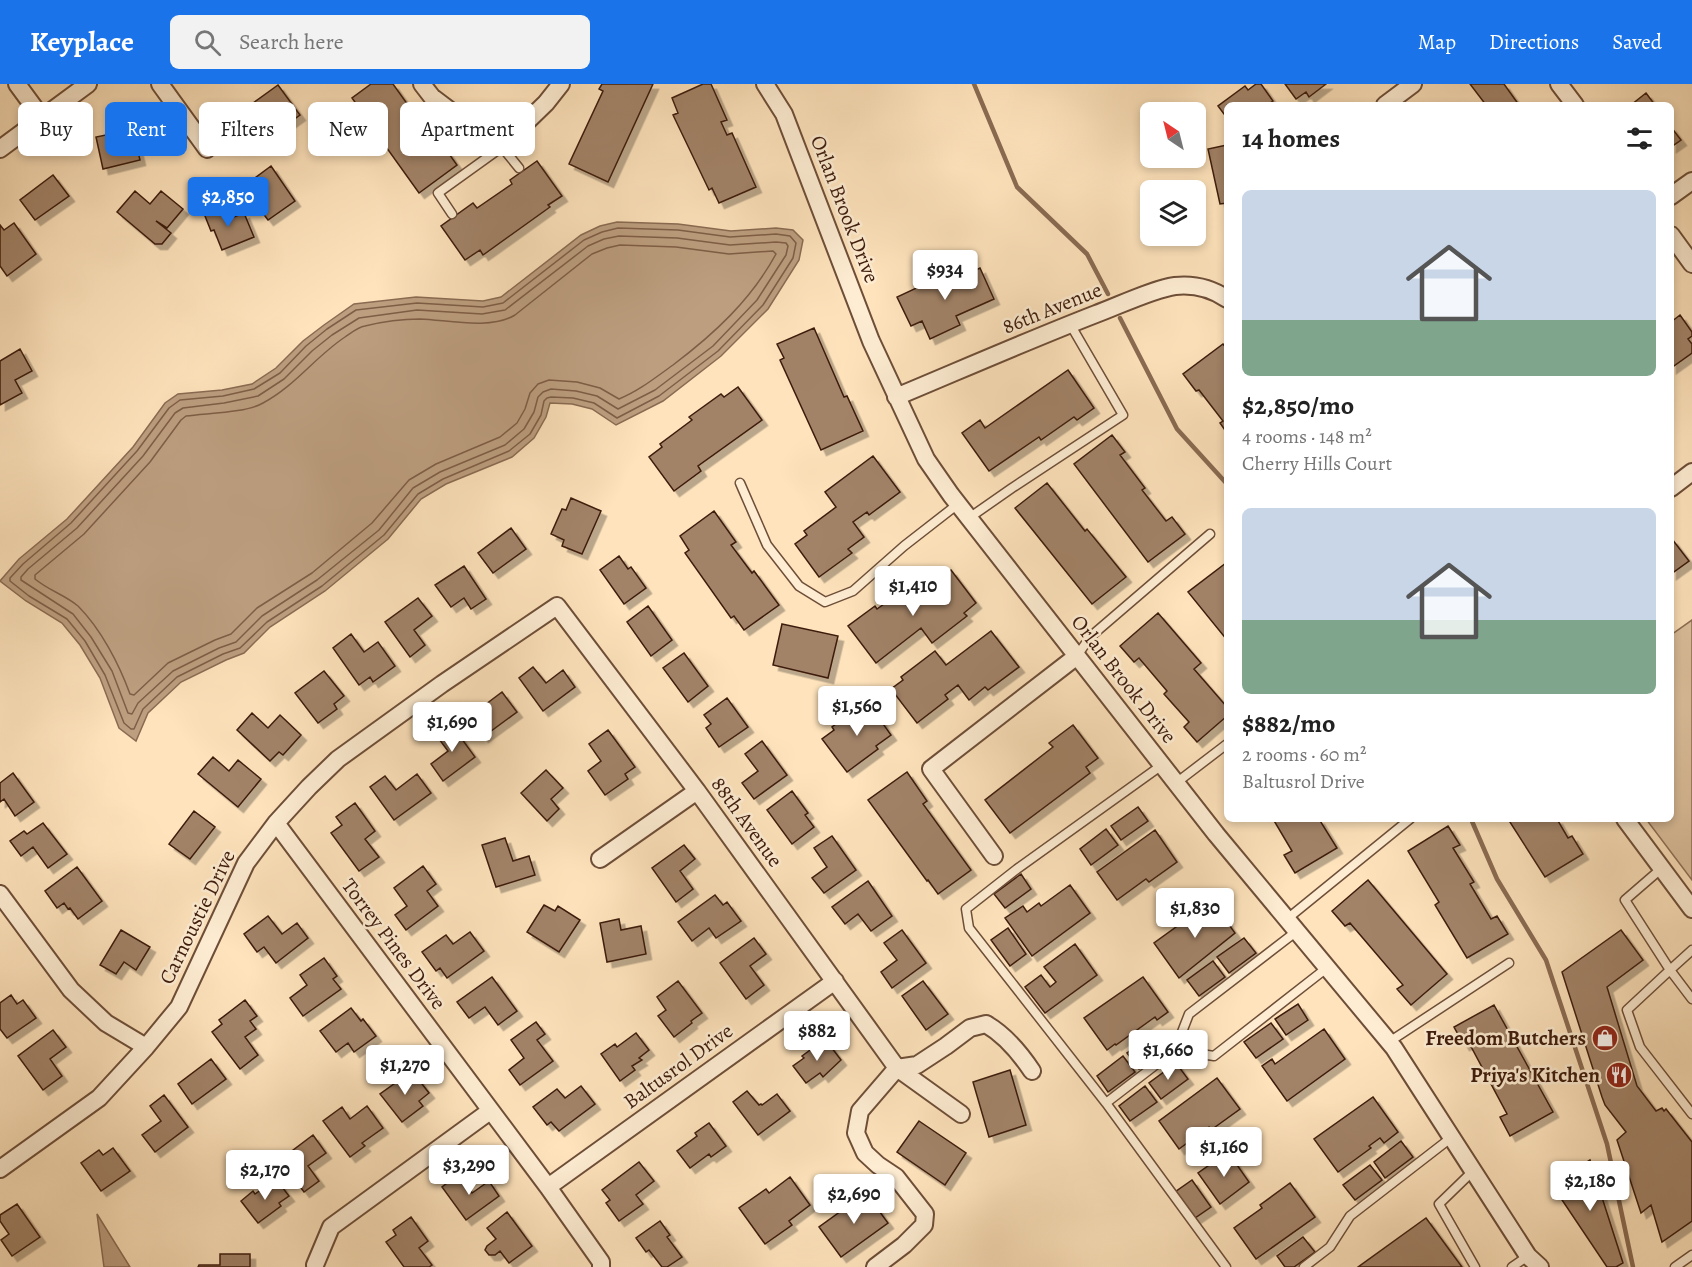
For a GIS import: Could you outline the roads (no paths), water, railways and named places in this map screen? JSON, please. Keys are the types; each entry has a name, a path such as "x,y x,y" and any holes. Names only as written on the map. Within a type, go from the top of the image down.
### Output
{"street":[{"path":"17,84 30,102"},
{"path":"64,102 88,84"},
{"path":"160,84 199,138"},
{"path":"422,84 439,102"},
{"path":"535,114 561,84"},
{"name":"Orlan Brook Drive","path":"765,84 784,114 871,341 926,459 958,504 1176,783 1389,1042 1452,1137 1529,1261 1540,1267"},
{"path":"1389,102 1413,84"},
{"path":"1559,84 1573,102"},
{"path":"0,149 18,136"},
{"path":"1674,194 1692,181"},
{"path":"1674,239 1692,264"},
{"name":"86th Avenue","path":"896,397 1070,324 1173,286 1202,288 1215,291 1224,297"},
{"path":"1674,486 1692,472"},
{"name":"88th Avenue","path":"557,606 697,791 897,1068 961,1114"},
{"name":"Carnoustie Drive","path":"0,1170 99,1098 146,1047 179,1006 246,863 276,823 309,787 338,759 442,684 557,606"},
{"path":"994,856 931,769 1077,656"},
{"path":"600,859 697,791"},
{"path":"1627,822 1692,909"},
{"name":"Torrey Pines Drive","path":"276,823 548,1187 601,1262 601,1267"},
{"path":"0,894 71,990 106,1023 146,1047"},
{"name":"Baltusrol Drive","path":"548,1187 835,981"},
{"path":"875,1267 904,1245 924,1225 926,1214 896,1177 865,1153 856,1133 860,1111 897,1068 917,1065 970,1028 986,1024 997,1031 1023,1057 1032,1071"},
{"path":"315,1265 331,1227 490,1111"}],"lane":[{"path":"452,214 438,193 485,156"},
{"path":"513,156 519,168"},
{"path":"969,518 1123,415 1070,324"},
{"path":"740,483 767,545 799,586 825,602 853,591 904,546 958,504"},
{"path":"1077,656 1090,637 1210,534"},
{"path":"1176,783 1224,746"},
{"path":"1162,765 1017,869 966,909 969,928 1106,1102 1226,1267"},
{"path":"1106,1102 1175,1050 1189,1014 1407,822"},
{"path":"1662,868 1626,900 1692,999"},
{"path":"1692,950 1627,1010 1640,1047 1692,1114"},
{"path":"1389,1042 1509,963"},
{"path":"1175,1050 1214,1056 1328,967"},
{"path":"1304,1267 1330,1247 1350,1216 1452,1137"},
{"path":"1473,1171 1439,1204 1475,1267"},
{"path":"1675,1267 1692,1255"},
{"path":"1512,1267 1529,1261"}],"water":[{"path":"617,222 678,224 731,231 776,228 793,230 803,240 799,260 768,309 721,356 663,401 616,425 592,409 572,404 550,403 546,417 534,438 512,457 446,484 421,499 388,539 325,591 270,627 244,653 181,682 148,713 136,741 119,728 100,678 80,645 62,623 26,601 0,581 19,559 67,519 133,447 165,403 178,394 222,390 252,384 276,368 303,341 354,304 416,297 483,301 501,297 581,235 600,226"},
{"path":"97,1214 130,1267 104,1267"}],"waterway":[{"path":"974,84 1017,187 1087,254 1108,294"},
{"path":"1120,318 1177,429 1224,481"},
{"path":"1472,822 1497,879 1546,960 1607,1144 1633,1267"}],"place":[{"name":"Freedom Butchers","path":"1605,1038"},
{"name":"Priya's Kitchen","path":"1619,1075"}]}
